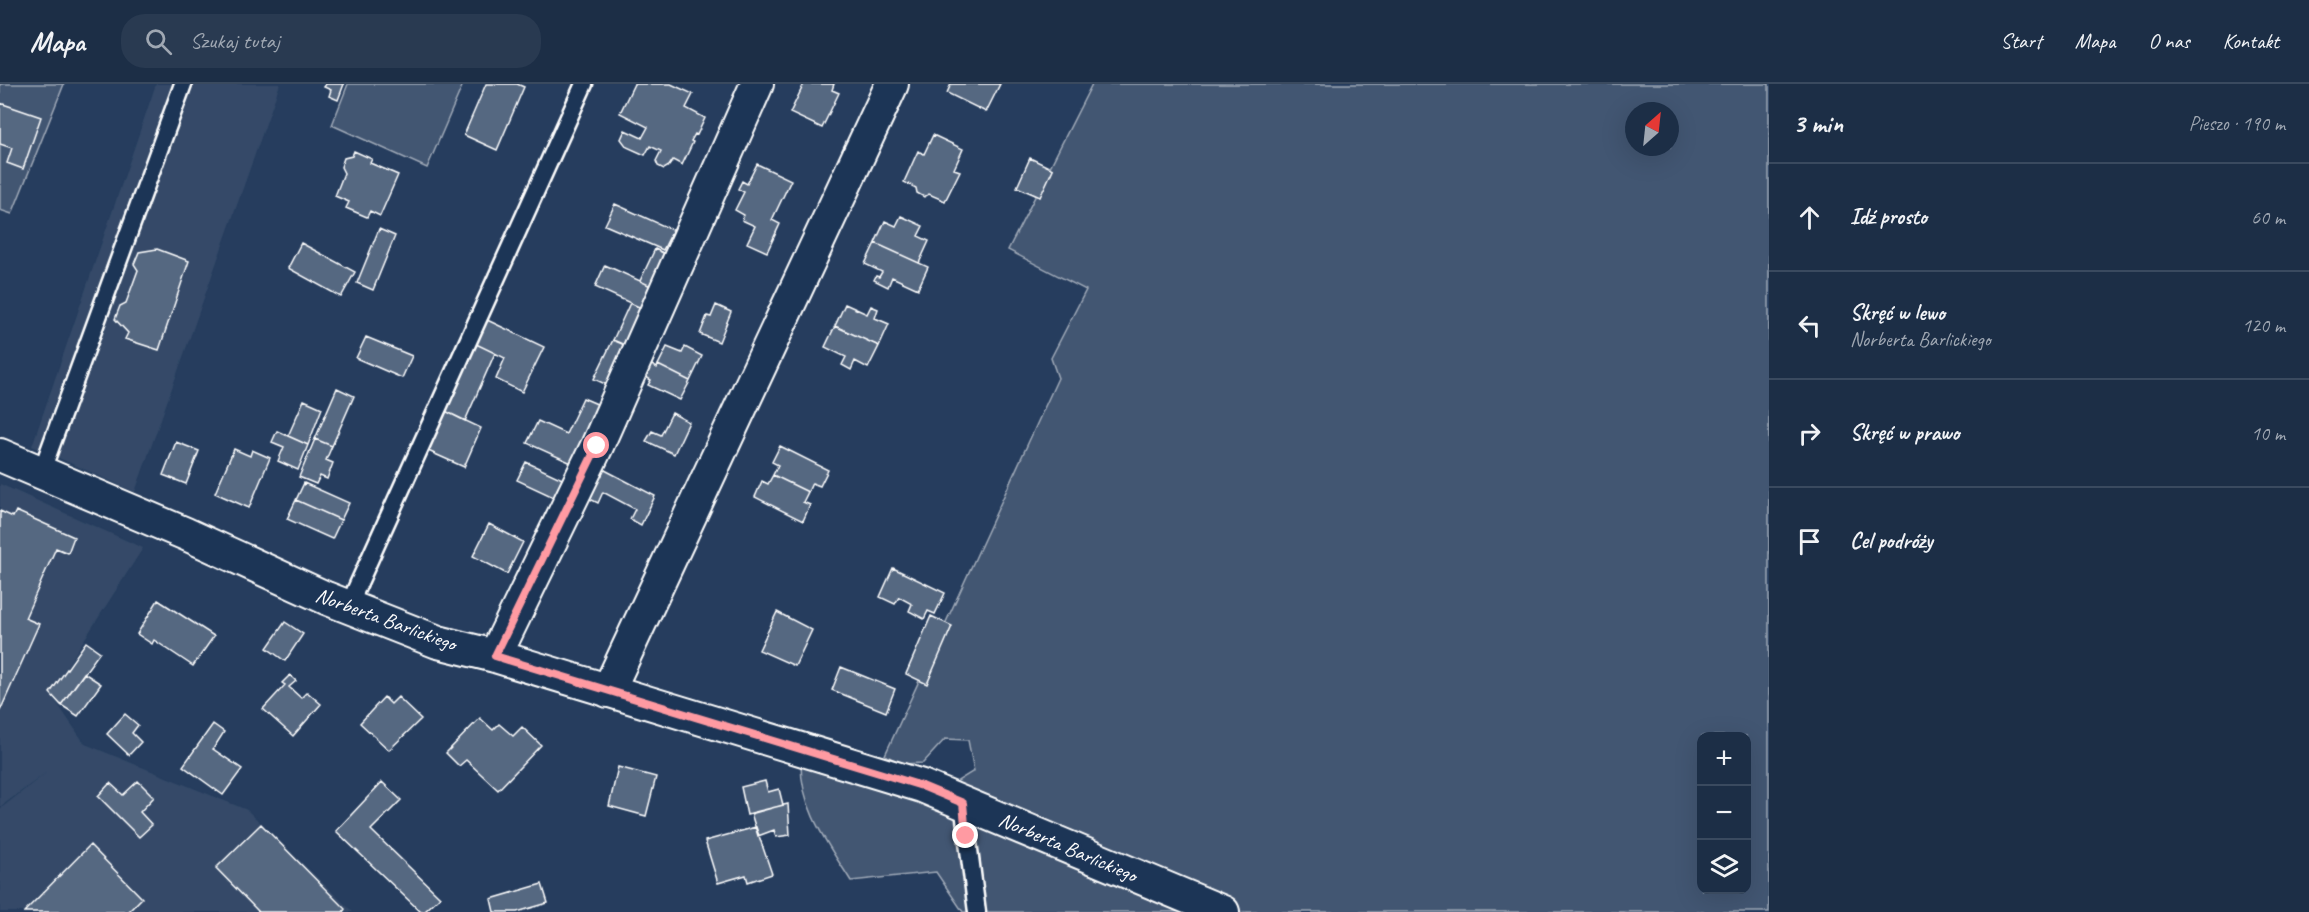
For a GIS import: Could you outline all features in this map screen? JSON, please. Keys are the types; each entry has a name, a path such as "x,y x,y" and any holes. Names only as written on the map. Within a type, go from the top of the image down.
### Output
{"street":[{"path":"495,656 597,446 757,84"},
{"path":"608,691 892,84"},
{"name":"Norberta Barlickiego","path":"0,455 186,534 348,607 438,642 495,656 922,786 1223,912"}],"lane":[{"path":"41,473 183,84"},
{"path":"348,607 584,84"},
{"path":"963,803 977,912"}],"shaded area":[{"path":"0,84 64,84 12,214 0,210"},
{"path":"156,84 280,84 135,492 32,446"},
{"path":"348,84 463,84 427,168 332,125"},
{"path":"1092,84 1769,84 1769,912 963,912 936,872 851,881 810,810 802,779 801,762 927,800 974,771 968,740 945,739 923,763 902,764 885,755 1058,378 1051,358 1086,290 1008,250"},
{"path":"0,484 143,548 50,693 85,744 247,810 353,912 0,912 0,809 47,772 0,807"}],"building":[{"path":"326,84 344,84 338,100 329,96 331,90 324,87"},
{"path":"486,84 517,84 524,87 497,150 464,135"},
{"path":"634,84 671,84 693,94 686,108 705,118 697,135 695,134 691,141 693,142 682,165 673,160 664,169 658,166 656,161 661,151 650,146 645,155 627,147 621,139 625,130 642,138 648,127 620,113"},
{"path":"804,84 834,84 832,90 839,93 822,128 790,113"},
{"path":"951,84 1000,84 986,112 947,93"},
{"path":"0,103 41,117 23,169 7,163 12,148 0,144"},
{"path":"933,135 963,149 954,169 960,171 945,201 929,194 924,197 917,193 916,188 904,182 918,151 924,154"},
{"path":"354,151 372,159 370,163 398,175 380,216 370,211 367,217 346,208 349,202 335,196 344,173 341,167 344,158 352,156"},
{"path":"1030,158 1053,169 1040,197 1017,187"},
{"path":"757,164 791,180 772,220 780,224 767,252 747,243 755,226 742,220 744,215 735,210 744,192 738,189 742,181 747,184"},
{"path":"615,204 673,230 663,250 605,225"},
{"path":"901,216 923,226 918,236 929,241 919,263 875,243 885,221 896,226"},
{"path":"379,229 395,236 373,290 357,283"},
{"path":"301,243 355,272 341,297 288,268"},
{"path":"875,243 928,267 918,289 892,277 888,287 874,280 882,272 865,264"},
{"path":"157,249 189,261 159,350 125,339 128,333 115,319 120,306 126,303 138,270 134,264 139,252"},
{"path":"655,249 676,259 661,291 640,281"},
{"path":"605,265 660,290 650,312 595,287"},
{"path":"630,303 651,313 634,349 613,340"},
{"path":"845,304 867,314 871,306 878,309 875,318 889,324 879,346 835,326"},
{"path":"716,305 731,312 719,342 700,334 707,316 711,317"},
{"path":"485,319 544,347 522,392 496,379 505,358 474,343"},
{"path":"835,326 879,346 868,368 855,361 851,370 842,365 846,357 825,347"},
{"path":"366,337 412,356 402,378 356,358"},
{"path":"613,340 634,349 616,389 594,379"},
{"path":"474,343 495,353 465,421 443,410"},
{"path":"667,347 682,353 685,347 702,356 690,381 658,365"},
{"path":"650,364 657,368 658,365 690,381 680,400 648,385 651,380 644,376"},
{"path":"337,388 354,396 332,446 315,439"},
{"path":"583,398 606,408 578,466 527,443 538,421 566,434"},
{"path":"304,400 322,408 308,445 288,436"},
{"path":"443,410 481,428 464,467 426,450"},
{"path":"672,413 689,422 674,454 646,441 652,431 661,435"},
{"path":"277,431 308,445 298,470 278,461 284,447 272,442"},
{"path":"315,439 332,446 326,460 333,463 327,479 320,476 316,484 299,477"},
{"path":"176,442 199,451 186,484 163,475"},
{"path":"780,446 828,470 820,486 812,483 808,492 773,475 778,465 772,462"},
{"path":"234,449 250,456 252,450 270,458 249,508 215,493"},
{"path":"526,462 571,483 562,501 517,480"},
{"path":"601,468 655,496 641,525 630,519 635,509 603,492 598,503 586,497"},
{"path":"773,475 808,492 803,502 810,505 803,521 755,497 762,481 768,484"},
{"path":"304,483 349,503 341,520 296,500"},
{"path":"296,500 341,520 332,539 287,519"},
{"path":"0,511 13,517 16,511 74,537 68,553 56,548 25,618 39,624 0,711"},
{"path":"489,524 523,542 507,574 473,556"},
{"path":"893,568 945,593 935,614 928,611 924,619 909,611 912,604 899,597 895,604 880,597"},
{"path":"158,600 214,636 193,666 154,640 152,644 137,634"},
{"path":"777,612 812,630 795,666 759,650"},
{"path":"931,616 952,626 927,684 906,674"},
{"path":"285,622 303,634 285,661 267,648"},
{"path":"86,642 100,652 61,705 50,693"},
{"path":"841,667 895,689 886,712 832,690"},
{"path":"84,673 101,684 78,716 61,705"},
{"path":"290,675 296,681 289,687 301,698 307,692 321,704 293,736 263,709 285,685 282,683"},
{"path":"384,697 391,704 398,697 421,719 389,750 360,723"},
{"path":"125,714 138,725 132,733 141,742 129,755 107,734"},
{"path":"480,718 493,730 499,724 513,736 522,727 541,745 498,790 466,760 459,766 446,753"},
{"path":"213,724 224,732 213,749 242,769 223,795 183,766"},
{"path":"618,767 656,777 646,816 609,806"},
{"path":"138,781 154,797 140,812 152,825 139,837 98,796 110,783 123,795"},
{"path":"765,781 768,792 779,789 783,805 747,815 741,787"},
{"path":"382,782 401,800 371,830 440,897 424,912 421,912 336,831"},
{"path":"788,804 790,835 776,837 774,830 758,836 751,813"},
{"path":"261,824 345,909 343,912 259,912 216,868"},
{"path":"756,827 772,874 748,882 746,875 718,883 705,841"},
{"path":"90,845 142,898 128,912 24,912"},
{"path":"542,884 548,903 517,912 494,912 491,899"}],"route":[{"path":"597,446 495,656 922,786 963,803 966,836"}]}
